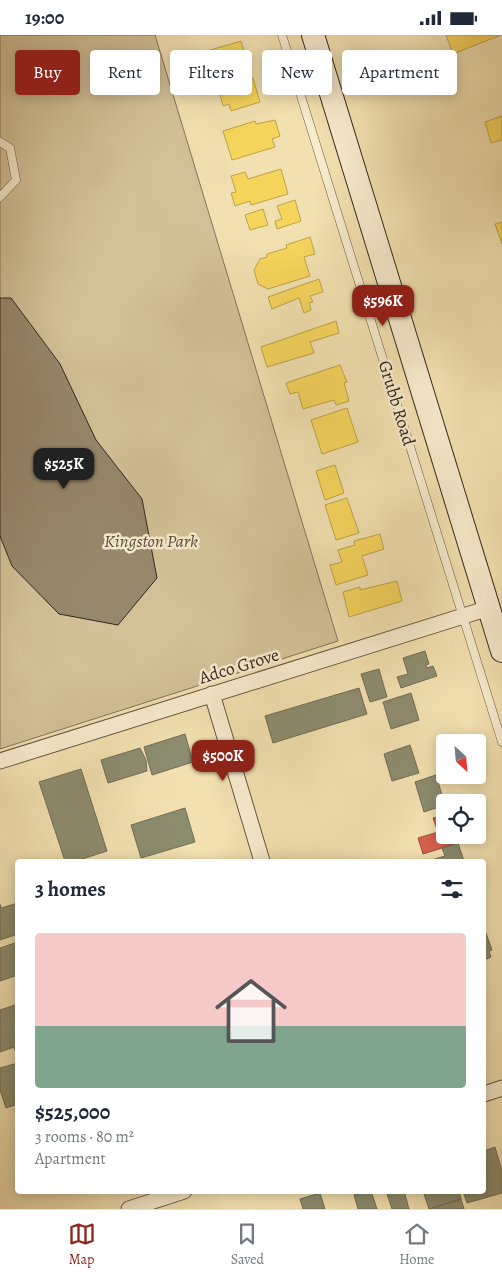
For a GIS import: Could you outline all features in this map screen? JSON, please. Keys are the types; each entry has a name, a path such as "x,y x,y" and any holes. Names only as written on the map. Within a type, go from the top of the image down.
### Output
{"main road":[{"name":"Grubb Road","path":"313,35 502,651"}],"street":[{"name":"Adco Grove","path":"0,761 489,607"},
{"path":"212,694 261,859"},
{"path":"486,1093 502,1088"},
{"path":"129,1209 175,1194"}],"lane":[{"name":"Grubb Road","path":"282,35 502,742"},
{"path":"0,142 10,148 16,179 0,197"}],"green space":[{"name":"Kingston Park","path":"0,35 155,35 160,50 90,50 90,95 160,95 160,52 170,85 170,95 173,95 338,641 0,749"}],"building: Homes":[{"path":"446,35 501,35 457,52 457,50 452,50"},
{"path":"241,41 244,50 211,50"},
{"path":"252,78 260,102 231,111 229,104 223,106 220,95 252,95"},
{"path":"502,116 502,140 491,143 485,122"},
{"path":"275,120 280,136 272,139 275,147 232,160 223,131 255,121 256,124"},
{"path":"281,169 288,194 251,205 250,201 235,206 231,193 236,192 231,176 245,172 248,179"},
{"path":"295,200 301,221 277,229 275,221 282,219 277,206"},
{"path":"263,209 268,225 250,230 245,215"},
{"path":"502,222 502,244 495,224"},
{"path":"310,237 315,254 304,257 310,276 268,289 258,284 254,270 260,259 267,257 267,254 287,248 286,245"},
{"path":"319,279 323,292 310,296 313,302 309,303 311,310 304,313 299,298 272,309 268,297"},
{"path":"336,321 339,333 310,342 314,353 267,367 261,347"},
{"path":"340,365 347,382 344,383 349,401 336,405 334,400 303,409 298,392 290,394 286,383"},
{"path":"347,408 358,442 322,454 311,420"},
{"path":"335,465 344,493 325,500 316,471"},
{"path":"347,498 359,533 336,540 325,505"},
{"path":"380,534 384,549 362,556 368,575 336,585 330,565 342,562 338,550 355,545 354,541"},
{"path":"397,581 402,601 349,617 343,592 360,587 360,590"}],"building: Shops":[{"path":"436,833 436,844 455,844 423,854 418,838"}],"building: Industry":[{"path":"425,651 429,664 426,665 427,668 433,666 437,676 401,688 397,677 408,674 403,658"},
{"path":"379,669 387,697 370,702 361,674"},
{"path":"359,688 367,714 273,743 265,716"},
{"path":"411,693 419,720 391,729 383,702"},
{"path":"185,734 193,762 152,775 144,747"},
{"path":"410,745 419,773 392,781 384,754"},
{"path":"140,748 146,760 147,771 108,783 101,760"},
{"path":"81,769 107,851 82,859 64,859 39,782"},
{"path":"436,775 436,784 439,784 442,794 436,794 436,808 424,812 415,782"},
{"path":"185,808 195,842 141,858 131,825"},
{"path":"458,844 463,859 435,859 445,856 442,848"},
{"path":"0,904 1,908 15,904 15,935 0,940"},
{"path":"486,933 492,950 489,951 491,957 486,959"},
{"path":"15,943 15,976 0,981 0,948"},
{"path":"15,1005 15,1050 14,1047 0,1052 0,1010"},
{"path":"15,1064 15,1105 6,1108 0,1090 0,1068"},
{"path":"495,1147 502,1171 502,1193 467,1203 464,1194 486,1194 486,1150"},
{"path":"320,1194 325,1209 303,1209 300,1199"},
{"path":"372,1194 377,1209 358,1209 354,1195"},
{"path":"387,1194 405,1194 409,1209 392,1209"},
{"path":"424,1194 460,1194 461,1199 429,1209"},
{"path":"461,1199 464,1209 429,1209"}],"building: Other":[{"path":"0,298 11,298 60,364 96,440 142,499 157,578 118,625 59,614 12,566 0,536"}]}
